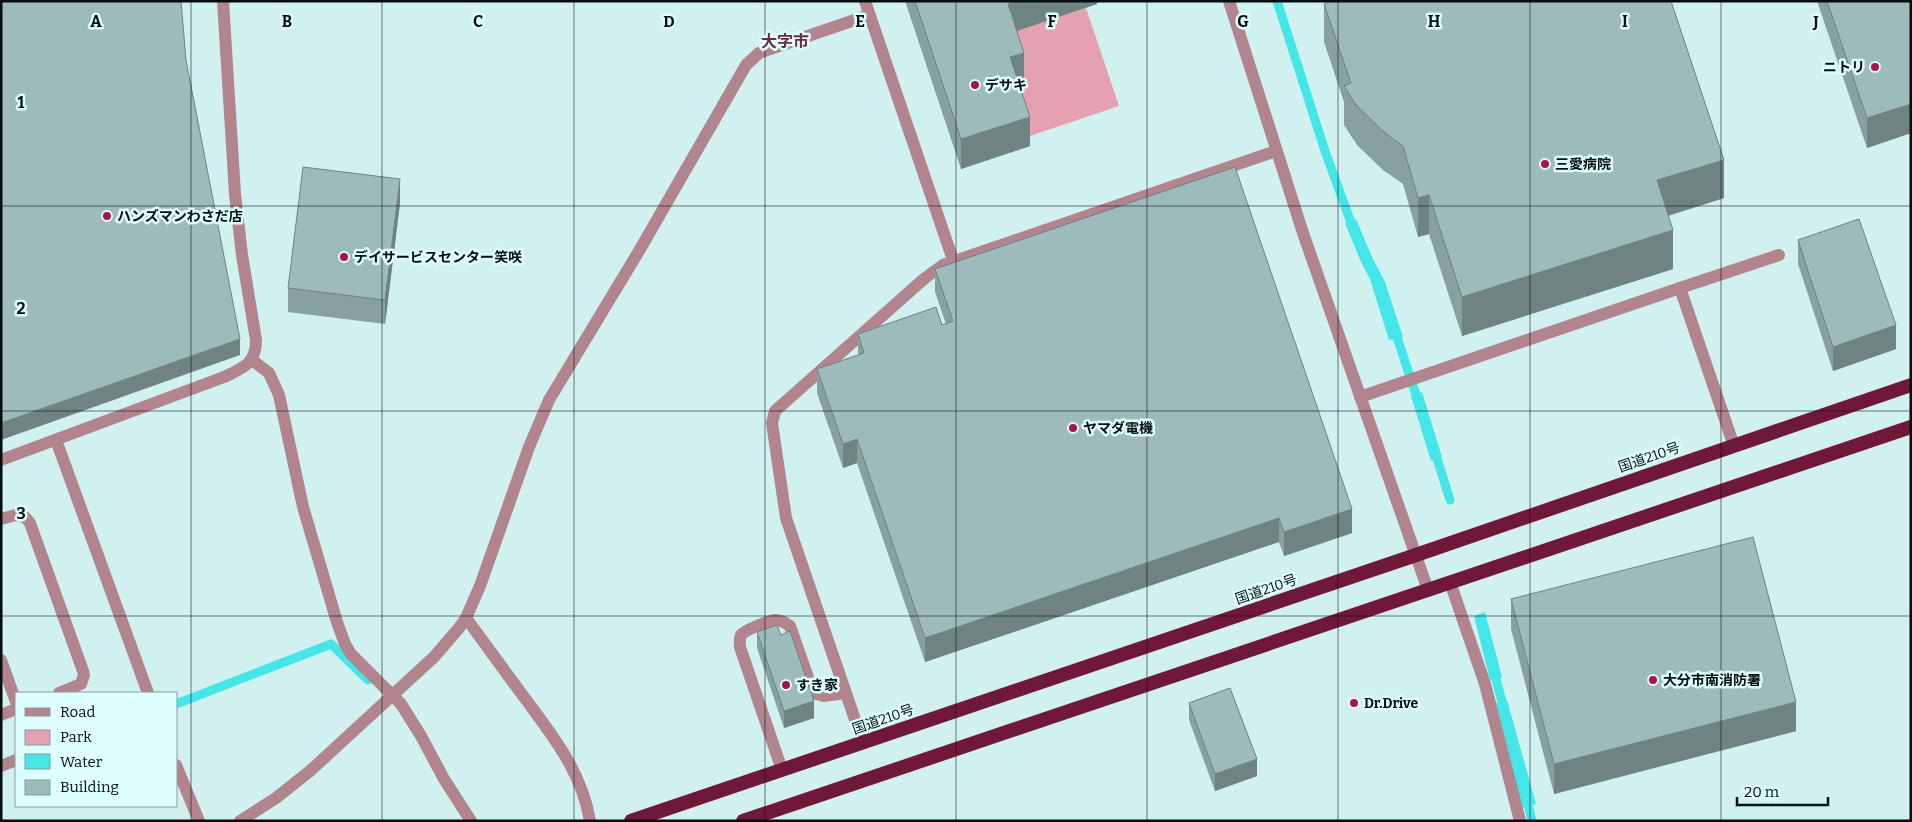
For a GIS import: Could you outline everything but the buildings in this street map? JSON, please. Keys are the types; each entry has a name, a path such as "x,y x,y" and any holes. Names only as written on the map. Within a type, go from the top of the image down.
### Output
{"highway":[{"name":"国道210号","path":"632,821 1911,385"},
{"path":"743,821 1911,427"}],"street":[{"path":"1,460 224,377 239,370 252,360 255,354 256,340 242,255 236,202 223,1"},
{"path":"864,1 953,260"},
{"path":"1229,1 1276,151 1428,590"},
{"path":"240,821 276,798 310,771 434,657 466,618 480,586 532,440 549,400 639,251 750,59 759,53 869,15"},
{"path":"863,742 786,518 772,416 775,411 786,399 918,284 934,271 953,260 1276,151"},
{"path":"1360,397 1779,255"},
{"path":"1680,288 1734,446"},
{"path":"252,360 269,373 279,395 303,508 345,644 411,718 444,779 471,821"},
{"path":"56,440 148,692"},
{"path":"1,520 16,515 25,516 30,523 83,671 84,675 81,684 61,692"},
{"path":"1450,582 1478,660 1520,821"},
{"path":"466,618 562,749 578,777 590,821"},
{"path":"782,770 740,647 739,640 742,634 747,630 776,620 785,622 790,626 812,689 816,694 824,696 846,693"},
{"path":"1,660 15,699"},
{"path":"1,715 15,709"},
{"path":"1,766 15,760"},
{"path":"178,770 199,821"}],"green space":[{"path":"1086,8 1119,106 1027,137 1010,87 1024,82 1008,34"}],"water":[{"path":"1356,219 1385,282 1403,337 1389,340 1370,279 1345,223"},
{"path":"1422,392 1442,457 1431,461 1411,396"},
{"path":"1485,612 1502,677 1490,680 1474,616"},
{"path":"1507,700 1536,804 1522,808 1496,703"}],"waterway":[{"path":"1277,1 1325,151 1354,231"},
{"path":"1394,328 1419,404"},
{"path":"1434,449 1450,500"},
{"path":"178,703 331,644 368,680"},
{"path":"1493,668 1505,713"},
{"path":"1526,796 1532,821"}],"place":[{"name":"ニトリ","path":"1875,67"},
{"name":"デサキ","path":"975,85"},
{"name":"三愛病院","path":"1545,164"},
{"name":"ハンズマンわさだ店","path":"107,216"},
{"name":"デイサービスセンター笑咲","path":"344,257"},
{"name":"ヤマダ電機","path":"1073,428"},
{"name":"大分市南消防署","path":"1653,680"},
{"name":"すき家","path":"786,685"},
{"name":"Dr.Drive","path":"1354,703"}],"district":[{"name":"大字市","path":"785,41"}]}
